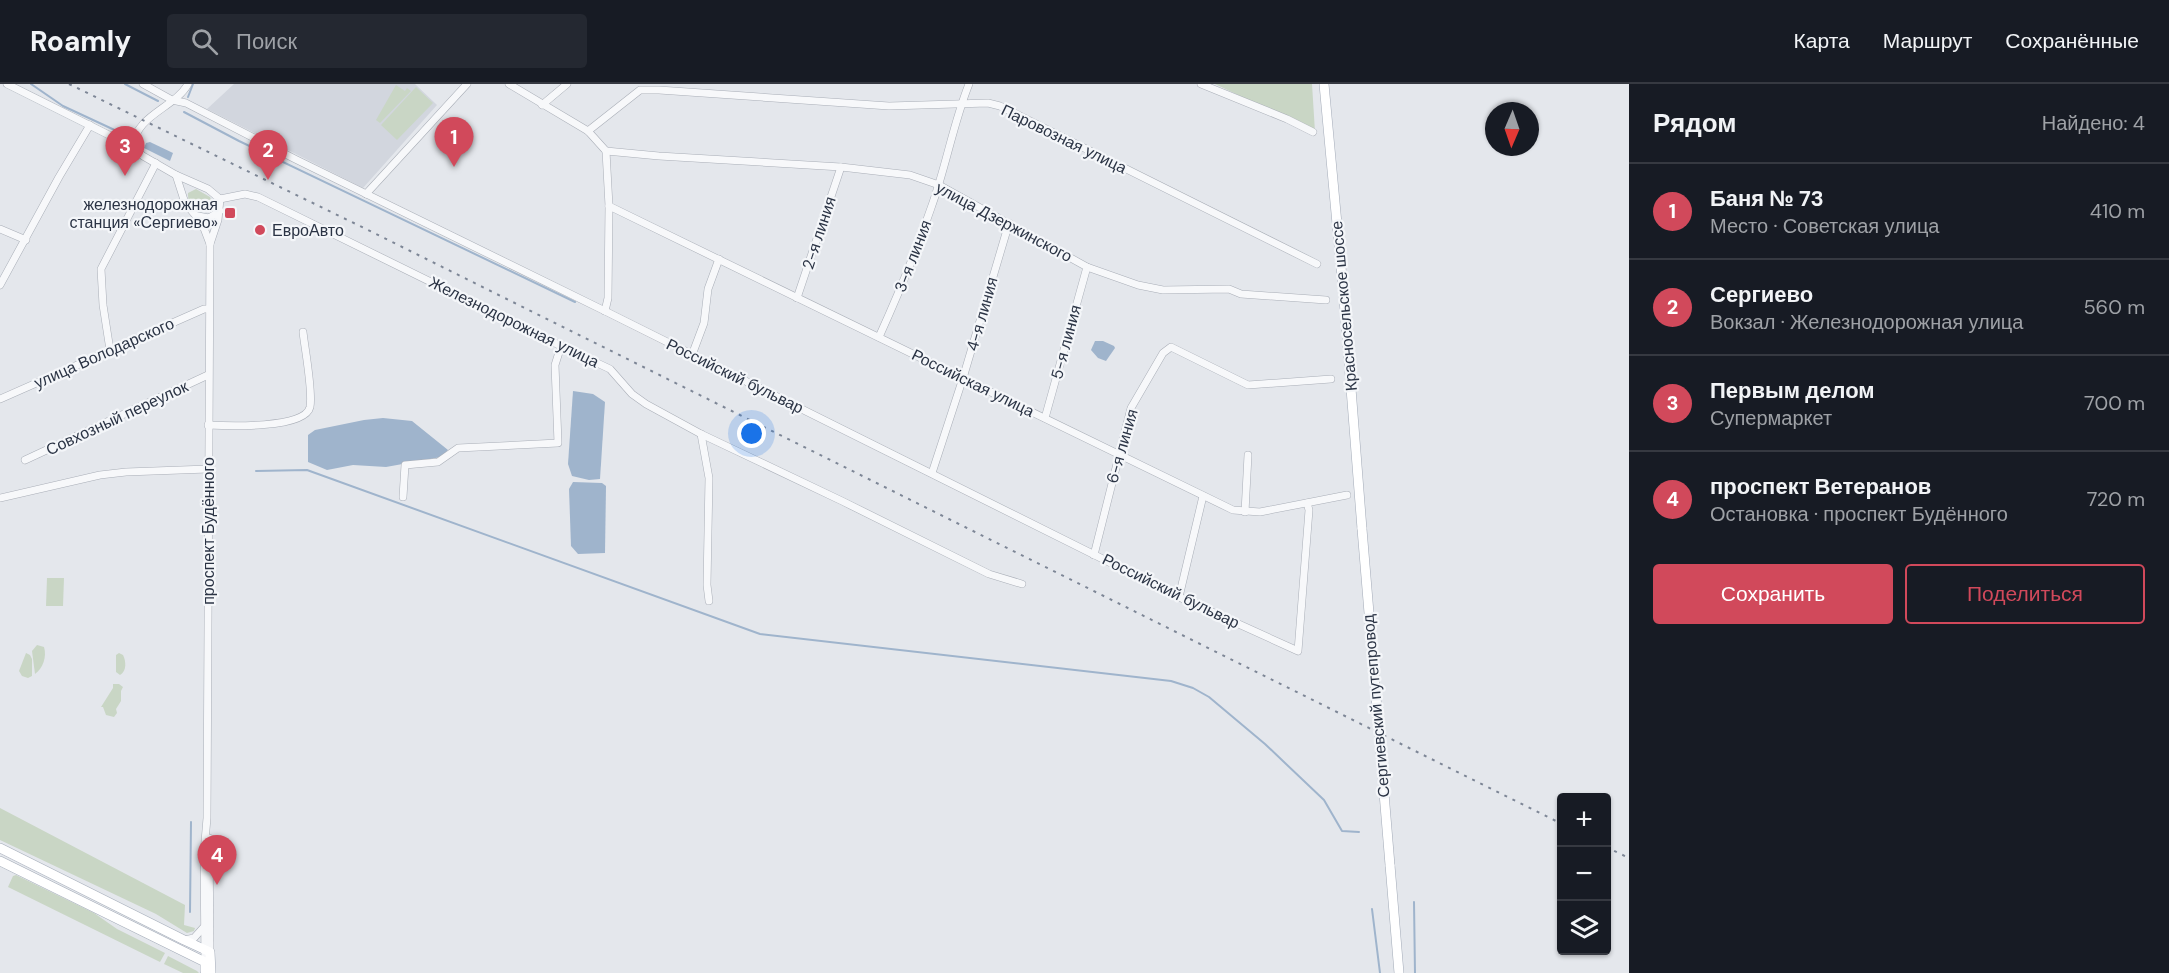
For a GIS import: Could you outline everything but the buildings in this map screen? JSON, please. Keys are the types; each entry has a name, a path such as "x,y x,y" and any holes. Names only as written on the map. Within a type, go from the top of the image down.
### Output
{"main road":[{"name":"Красносельское шоссе","path":"1324,84 1362,529"},
{"name":"Сергиевский путепровод","path":"1362,529 1399,973"},
{"path":"0,848 207,950"},
{"path":"0,861 209,966"},
{"name":"проспект Будённого","path":"205,973 209,966 207,950"}],"street":[{"path":"7,84 90,125 135,149 176,175 214,193 220,199 220,211 209,218 197,216 188,208 176,175"},
{"name":"Российский бульвар","path":"143,84 172,100 186,103 1179,597 1298,651 1307,551 1309,510 1307,503"},
{"path":"135,149 134,139 142,125 183,93 188,84"},
{"path":"366,194 466,84"},
{"path":"509,84 588,131 606,151 609,206 608,298 605,311"},
{"path":"542,105 567,84"},
{"name":"3-я линия","path":"879,337 903,284 939,185 961,103 969,84"},
{"path":"1201,84 1313,132"},
{"name":"Паровозная улица","path":"588,131 640,90 889,106 988,103 999,106 1317,264"},
{"path":"0,285 90,125"},
{"name":"улица Дзержинского","path":"606,151 841,167 910,175 939,185 1087,267 1138,285 1163,290 1229,289 1241,294 1326,300"},
{"path":"110,350 103,305 101,269 156,163"},
{"name":"2-я линия","path":"797,298 841,167"},
{"path":"183,195 189,188 198,184"},
{"name":"Железнодорожная улица","path":"220,199 245,194 258,197 610,369 632,394 701,434 989,573 1022,584"},
{"name":"Российская улица","path":"609,206 1233,510 1260,512 1347,495"},
{"name":"проспект Будённого","path":"207,950 204,925 204,853 207,818 210,244 220,211"},
{"name":"проспект Будённого","path":"197,216 210,244"},
{"name":"4-я линия","path":"932,473 1009,223"},
{"path":"0,229 26,240"},
{"path":"692,355 704,323 708,289 719,259"},
{"name":"5-я линия","path":"1045,418 1087,267"},
{"name":"улица Володарского","path":"0,399 204,309 209,309"},
{"path":"208,425 260,426 300,417 307,413 310,407 310,396 303,332"},
{"path":"403,497 405,465 438,462 458,448 558,443 555,365 561,346"},
{"name":"6-я линия","path":"1094,555 1131,408 1163,353 1171,347 1248,385 1331,379"},
{"name":"Совхозный переулок","path":"25,460 208,375"},
{"path":"701,434 709,478 707,585 709,601"},
{"path":"1245,512 1248,456"},
{"path":"0,498 100,475 208,469"},
{"path":"1179,597 1203,496"},
{"name":"проспект Будённого","path":"207,818 209,843 207,950"},
{"path":"184,940 198,936 204,925"}],"shaded area":[{"path":"234,84 415,84 437,105 363,188 207,109"}],"green space":[{"path":"1215,84 1312,84 1315,132"},
{"path":"396,85 405,91 407,88 411,91 380,123 376,120"},
{"path":"416,87 433,103 397,140 381,125"},
{"path":"196,189 210,197 213,205 209,211 197,209 189,201 188,193"},
{"path":"47,578 64,578 63,606 46,606"},
{"path":"37,645 44,647 45,658 35,674 32,651"},
{"path":"26,653 32,659 32,676 28,678 22,676 19,671"},
{"path":"119,653 123,655 125,663 124,671 120,675 116,672 116,655"},
{"path":"113,684 123,687 121,701 114,717 106,715 101,707 113,688"},
{"path":"0,808 185,905 184,925 195,928 194,931 187,933 156,914 0,840"},
{"path":"16,875 94,913 117,929 165,953 160,962 8,887 13,876"},
{"path":"168,956 199,973 183,973 164,964"}],"water":[{"path":"150,142 173,153 170,161 144,148 146,143"},
{"path":"1095,341 1103,341 1114,346 1115,348 1106,361 1098,358 1091,350"},
{"path":"573,391 593,394 605,402 600,479 589,480 572,476 568,464"},
{"path":"383,418 412,421 448,450 441,457 386,467 353,465 327,470 308,462 308,435 315,430"},
{"path":"573,482 602,483 606,486 605,553 578,554 571,546 569,489"}],"waterway":[{"path":"31,84 63,106 121,133"},
{"path":"125,84 158,101"},
{"path":"188,97 193,84"},
{"path":"184,112 239,141 575,302"},
{"path":"256,471 307,470 760,634 1171,681 1193,688 1209,697 1265,744 1324,800 1342,831 1359,832"},
{"path":"190,912 191,822"},
{"path":"1414,902 1415,973"},
{"path":"1372,909 1380,973"}],"railway":[{"path":"69,84 366,229 1557,822"},
{"path":"1611,849 1629,858"}],"place":[{"name":"Баня № 73","path":"454,167"},
{"name":"Первым делом","path":"125,176"},
{"name":"Сергиево","path":"268,180"},
{"name":"железнодорожная станция «Сергиево»","path":"230,213"},
{"name":"ЕвроАвто","path":"260,230"},
{"name":"проспект Ветеранов","path":"217,885"}]}
